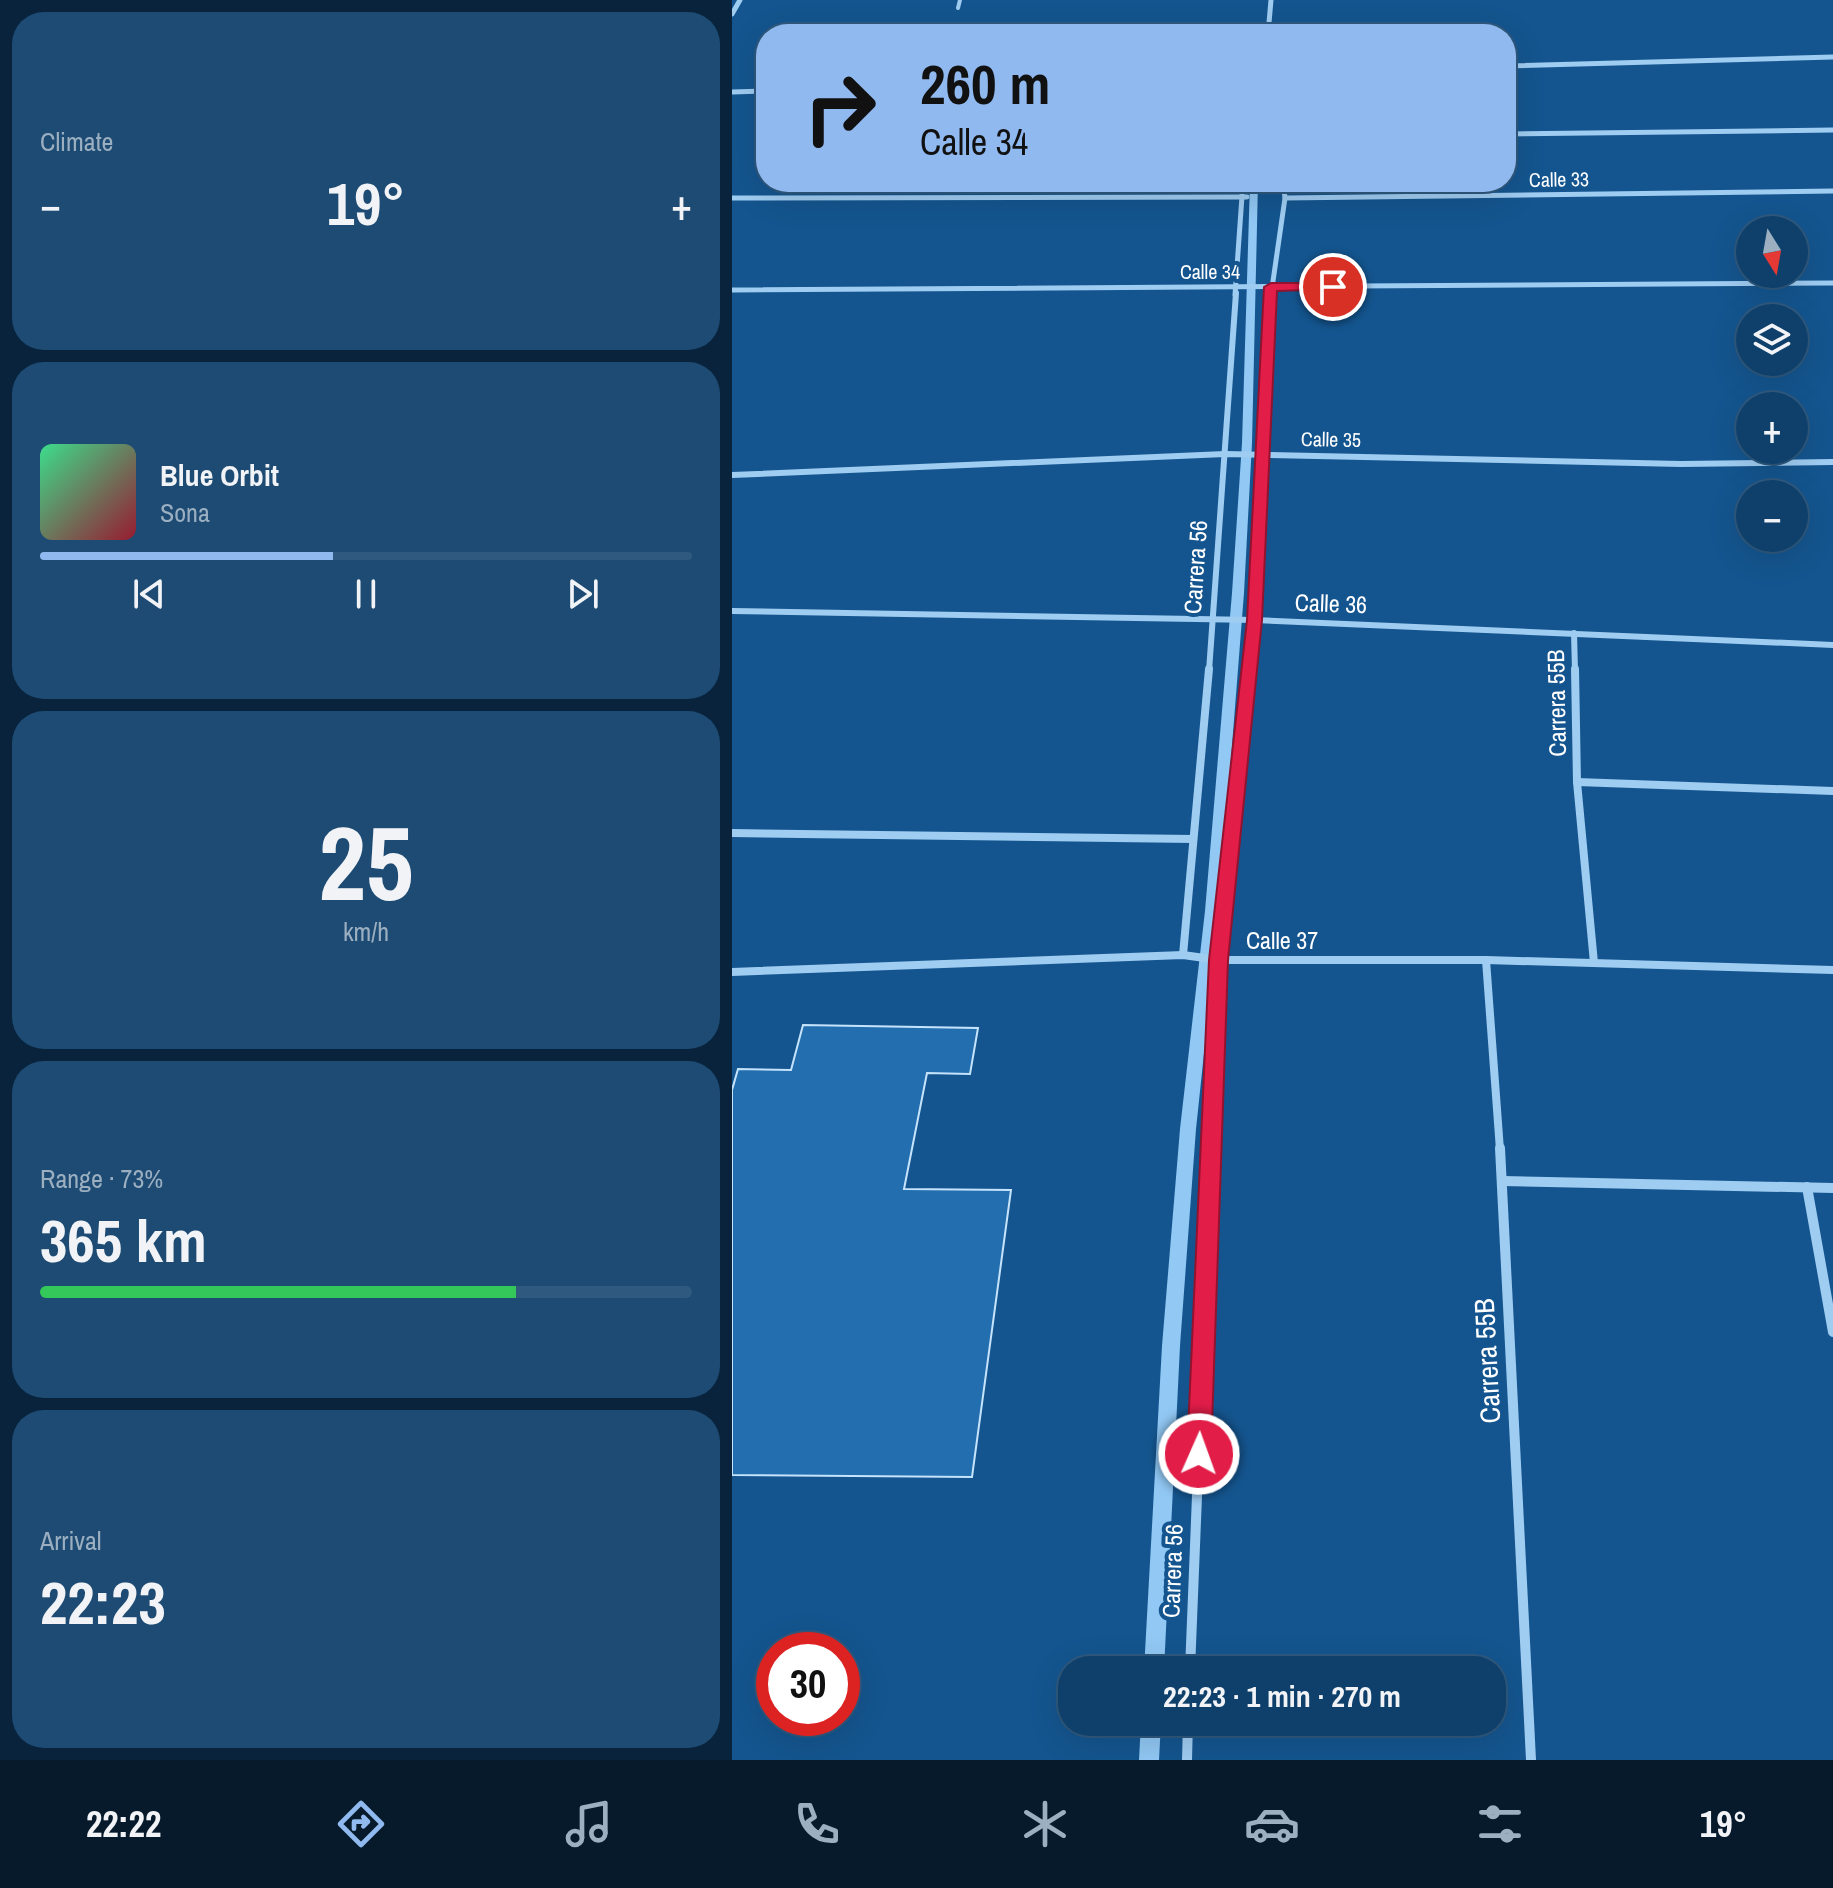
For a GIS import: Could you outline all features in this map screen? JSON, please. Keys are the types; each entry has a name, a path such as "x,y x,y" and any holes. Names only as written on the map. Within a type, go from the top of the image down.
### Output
{"street":[{"path":"732,14 740,0"},
{"path":"1269,24 1271,0"},
{"path":"1516,66 1833,57"},
{"path":"732,92 756,91"},
{"path":"1516,134 1833,130"},
{"name":"Calle 33","path":"1285,198 1833,191"},
{"name":"Carrera 56","path":"1185,955 1193,839 1216,620 1235,287 1244,192"},
{"name":"Carrera 56","path":"1190,1656 1215,959 1253,620 1270,287 1284,192"},
{"path":"732,198 1245,197"},
{"name":"Calle 34","path":"732,290 1833,283"},
{"name":"Calle 35","path":"732,475 1227,454 1681,464 1833,462"},
{"name":"Calle 36","path":"732,611 1253,620 1833,645"},
{"name":"Carrera 55B","path":"1574,633 1577,782 1594,963"},
{"path":"1577,782 1833,791"},
{"path":"732,833 1193,839"},
{"name":"Calle 37","path":"732,972 1185,955 1215,959 1486,960 1833,970"},
{"name":"Carrera 55B","path":"1486,960 1502,1181 1531,1760"},
{"path":"1502,1181 1833,1188"},
{"path":"1807,1187 1833,1332"},
{"path":"1187,1760 1188,1736"}],"lane":[{"path":"958,8 960,0"}],"building":[{"path":"803,1025 978,1028 970,1074 927,1073 904,1189 1011,1190 972,1477 732,1475 732,1090 738,1069 791,1070"}],"waterway":[{"path":"1155,1656 1171,1346 1238,593 1247,443 1254,192"},
{"path":"1149,1760 1150,1736"}],"route":[{"path":"1199,1454 1219,960 1255,620 1271,287 1333,287"}]}
